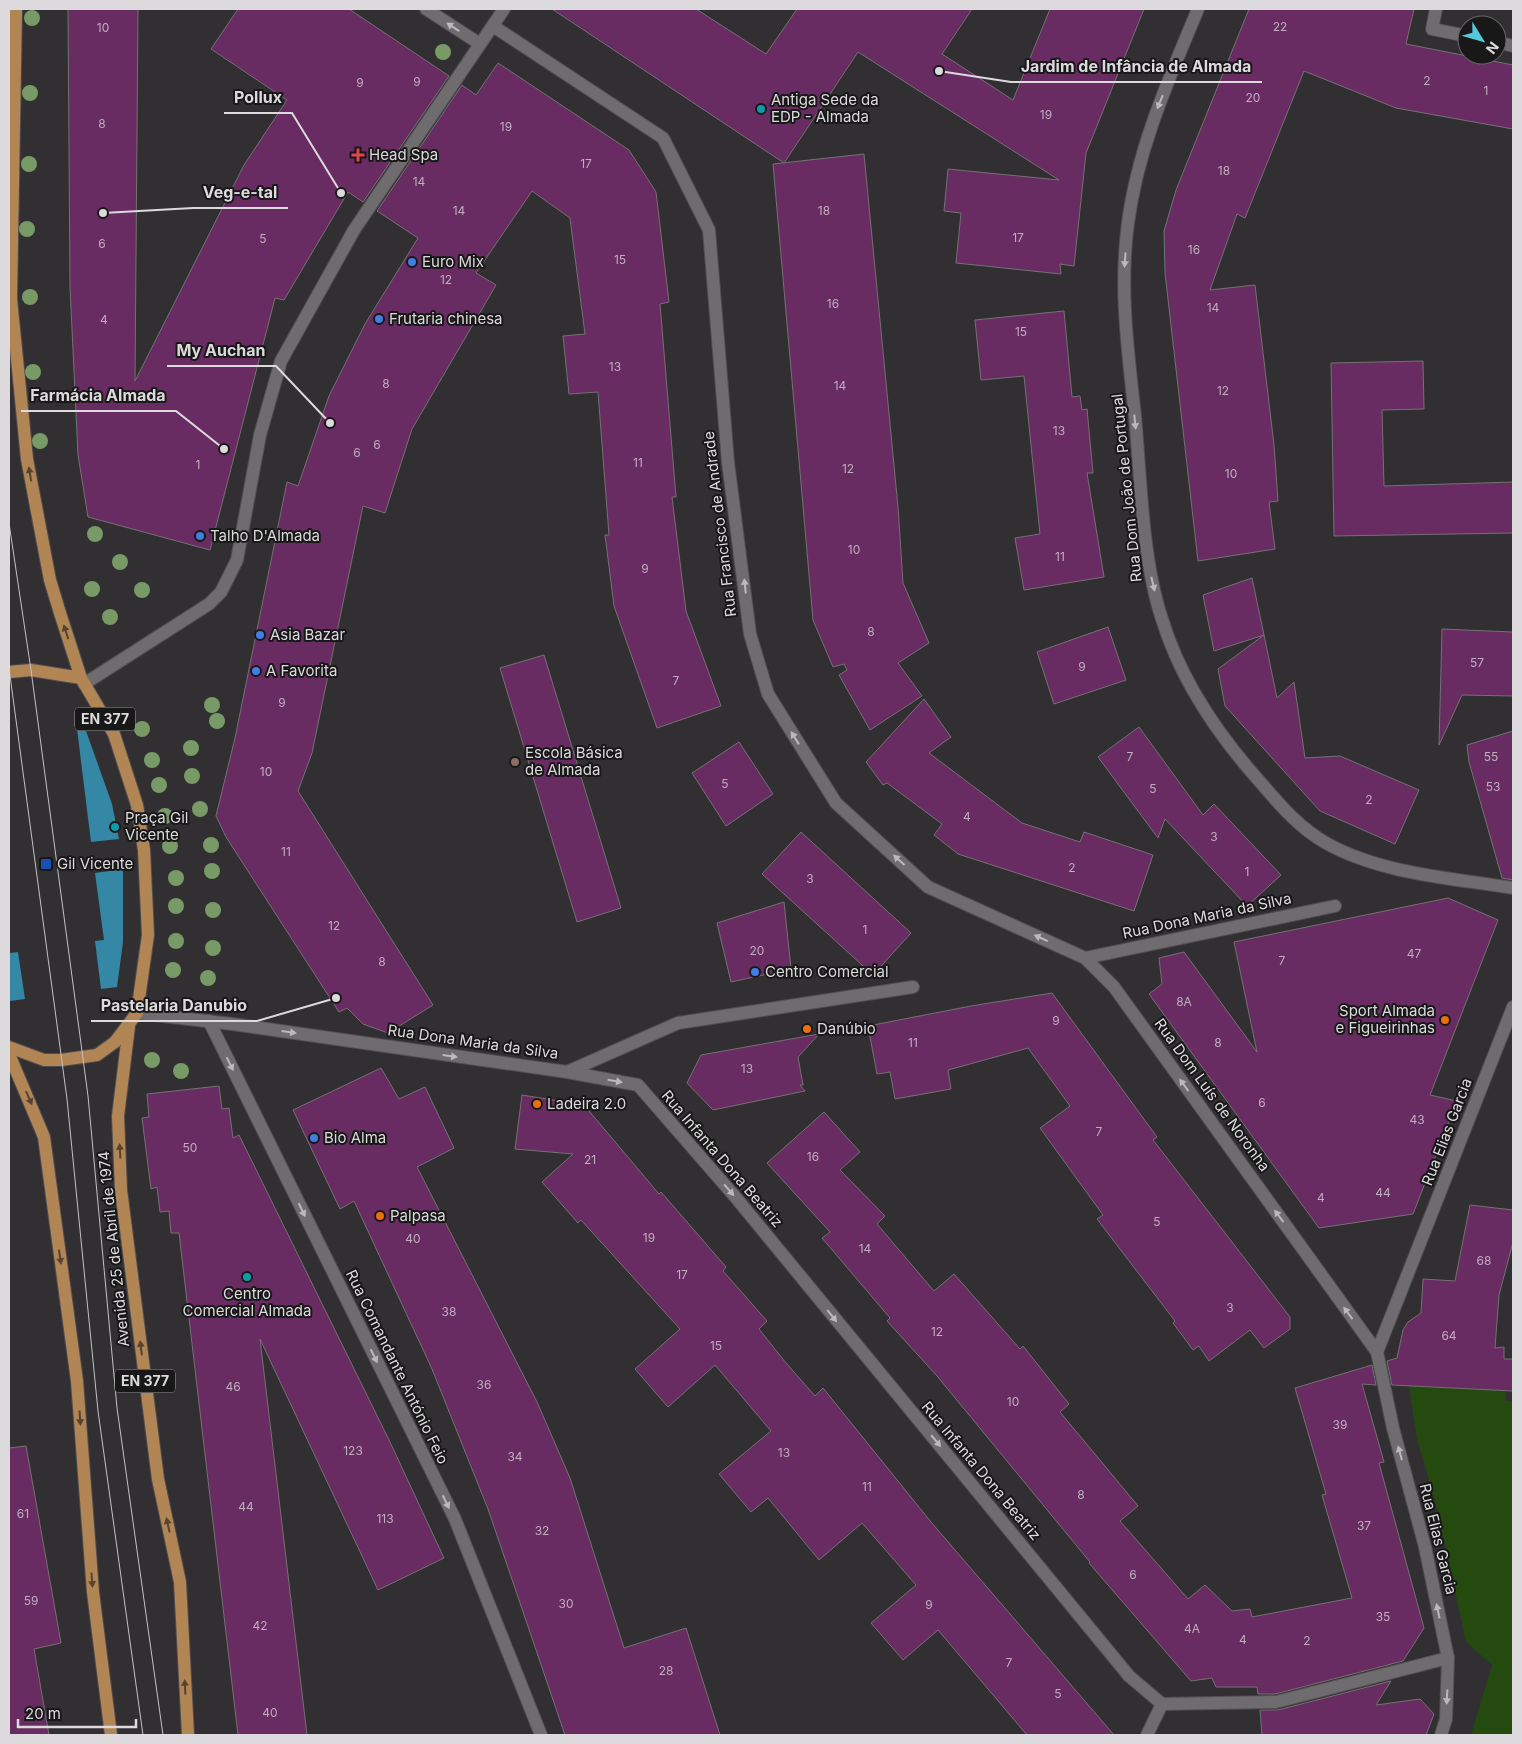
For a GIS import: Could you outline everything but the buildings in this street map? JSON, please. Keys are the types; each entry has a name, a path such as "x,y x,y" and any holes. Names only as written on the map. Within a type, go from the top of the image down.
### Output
{"main road":[{"name":"EN 377","path":"9,1047 44,1060 83,1058 97,1055 115,1042 137,1013 148,935 144,850 137,805 114,734 83,681 50,580 37,518 28,459 12,309 16,9"},
{"path":"9,672 31,670 83,681"},
{"name":"Avenida 25 de Abril de 1974","path":"128,1026 118,1116 122,1190 158,1479 180,1582 188,1735"},
{"path":"9,1054 44,1137 77,1381 93,1592 111,1735"}],"street":[{"path":"426,9 480,44"},
{"path":"83,681 208,604 221,592 237,560 260,435 281,361 354,230 504,9"},
{"name":"Rua Dom João de Portugal","path":"1198,9 1149,128 1136,176 1127,225 1124,270 1125,316 1150,571 1161,618 1178,663 1201,707 1240,759 1282,806 1310,833 1343,851 1396,868 1513,888"},
{"path":"1436,9 1432,29 1457,34"},
{"name":"Rua Francisco de Andrade","path":"493,26 663,138 709,230 728,462 750,634 768,694 836,803 928,886 1085,958"},
{"name":"Rua Dona Maria da Silva","path":"1085,958 1335,906"},
{"name":"Rua Dom Luís de Noronha","path":"1085,958 1114,987 1308,1256"},
{"name":"Rua Dona Maria da Silva","path":"137,1013 209,1021 567,1072 678,1023 913,987"},
{"name":"Rua Elias Garcia","path":"1377,1352 1513,1007"},
{"name":"Rua Comandante António Feio","path":"209,1021 455,1519 541,1735"},
{"name":"Rua Infanta Dona Beatriz","path":"567,1072 638,1085 737,1198 1129,1676 1162,1704"},
{"name":"Rua Elias Garcia","path":"1308,1256 1377,1352 1393,1428 1425,1547 1448,1658 1446,1720 1441,1735"},
{"path":"1147,1735 1162,1704 1276,1702 1448,1658"}],"green space":[{"path":"1409,1386 1506,1390 1506,1401 1513,1401 1513,1735 1471,1735 1492,1665 1466,1642 1436,1504 1417,1439"}],"water":[{"path":"85,728 112,804 119,839 91,842 77,729"},
{"path":"123,869 123,942 117,987 101,989 95,941 104,940 95,873"},
{"path":"9,945 10,953 18,952 25,999 10,1001 9,998"}],"tram line":[{"path":"9,523 31,670 88,1096 117,1408 163,1735"},
{"path":"9,668 67,1099 98,1411 143,1735"}],"place":[{"name":"Jardim de Infância de Almada","path":"939,71"},
{"name":"Antiga Sede da EDP - Almada","path":"761,109"},
{"name":"Head Spa","path":"358,155"},
{"name":"Pollux","path":"341,193"},
{"name":"Veg-e-tal","path":"103,213"},
{"name":"Euro Mix","path":"412,262"},
{"name":"Frutaria chinesa","path":"379,319"},
{"name":"My Auchan","path":"330,423"},
{"name":"Farmácia Almada","path":"224,449"},
{"name":"Talho D'Almada","path":"200,536"},
{"name":"Asia Bazar","path":"260,635"},
{"name":"A Favorita","path":"256,671"},
{"name":"Escola Básica de Almada","path":"515,762"},
{"name":"Praça Gil Vicente","path":"115,827"},
{"name":"Gil Vicente","path":"46,864"},
{"name":"Centro Comercial","path":"755,972"},
{"name":"Pastelaria Danubio","path":"336,998"},
{"name":"Sport Almada e Figueirinhas","path":"1445,1020"},
{"name":"Danúbio","path":"807,1029"},
{"name":"Ladeira 2.0","path":"537,1104"},
{"name":"Bio Alma","path":"314,1138"},
{"name":"Palpasa","path":"380,1216"},
{"name":"Centro Comercial Almada","path":"247,1277"}]}
